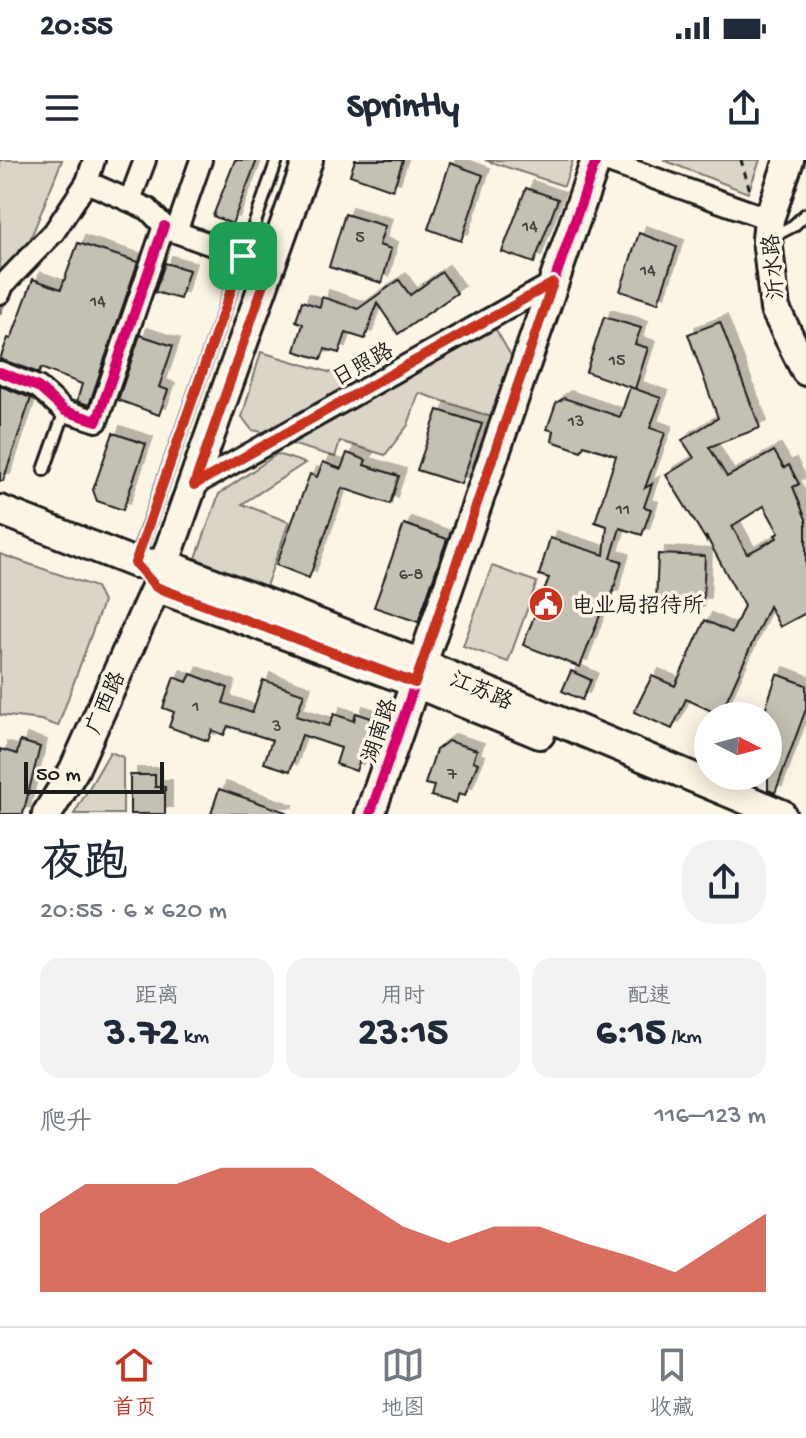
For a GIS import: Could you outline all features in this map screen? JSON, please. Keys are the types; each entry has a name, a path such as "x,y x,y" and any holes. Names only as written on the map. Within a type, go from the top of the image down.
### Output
{"main road":[{"name":"广西路","path":"47,814 74,770 160,576 308,160"},
{"name":"湖南路","path":"370,814 596,160"},
{"name":"沂水路","path":"789,160 768,229 775,309 806,371"},
{"name":"江苏路","path":"0,510 135,563 160,576 781,814"},
{"name":"江苏路","path":"418,673 733,814"}],"street":[{"path":"0,293 3,285 54,232 87,182 94,160"},
{"path":"130,200 145,160"},
{"path":"0,372 38,387 65,411 97,421 170,229 201,160"},
{"path":"603,160 768,229"},
{"path":"87,182 148,209 170,229 270,266"},
{"name":"日照路","path":"194,485 553,283"}],"lane":[{"path":"135,563 277,160"},
{"path":"768,229 785,231 806,214"},
{"path":"44,470 65,411"}],"path":[{"path":"741,160 751,191"}],"shaded area":[{"path":"0,160 62,160 0,315"},
{"path":"485,160 573,160 564,186"},
{"path":"663,160 760,160 748,193"},
{"path":"495,328 514,361 495,418 419,393 408,425 385,455 340,441 335,457 291,444"},
{"path":"261,352 363,382 269,433 252,430 242,417"},
{"path":"277,454 305,463 242,504 289,522 266,586 195,561 219,494"},
{"path":"0,554 96,587 103,602 58,726 41,720 0,715"},
{"path":"492,566 537,582 508,662 463,646"},
{"path":"110,752 123,757 123,814 74,814"}],"building":[{"path":"235,160 257,160 232,224 213,216"},
{"path":"355,160 403,160 393,190 350,175"},
{"path":"450,163 483,175 461,241 428,229"},
{"path":"526,188 558,199 534,263 502,252"},
{"path":"345,214 385,226 379,245 391,249 382,283 329,267"},
{"path":"639,233 677,247 658,303 620,291"},
{"path":"78,243 138,262 89,405 77,401 82,384 41,368 39,373 0,359 8,338 11,339 33,279 61,289"},
{"path":"165,263 189,270 180,299 155,292"},
{"path":"442,272 457,293 398,334 377,303 365,339 346,333 339,353 325,349 321,359 295,351 303,324 296,321 302,301 320,307 322,297 358,309 399,280 410,295"},
{"path":"604,317 641,328 635,344 648,348 635,389 586,372"},
{"path":"720,322 760,428 709,447 727,477 774,451 784,468 789,465 799,484 793,487 806,519 806,613 780,627 769,606 726,702 694,703 686,699 672,729 634,712 652,676 675,686 705,620 732,633 744,606 706,536 706,540 666,475 694,458 682,440 718,418 688,334","holes":["764,506 779,533 775,535 777,538 747,554 732,526"]},
{"path":"140,335 173,346 159,387 168,390 159,415 118,400"},
{"path":"0,386 31,398 3,481 0,481"},
{"path":"630,387 661,398 650,428 665,433 645,488 652,484 644,507 651,509 642,535 620,528 611,558 622,561 611,598 607,597 580,667 523,645 549,578 539,575 550,538 604,555 607,526 595,522 616,456 584,445 581,451 552,441 554,431 547,429 556,403 564,398 620,417"},
{"path":"438,410 482,424 461,484 417,470"},
{"path":"113,433 146,444 123,510 97,501 93,490"},
{"path":"347,453 366,460 364,465 399,476 390,504 342,488 309,578 276,565 310,474 317,477 323,462 341,469"},
{"path":"404,524 447,539 418,622 374,607"},
{"path":"658,554 705,556 703,605 656,603"},
{"path":"571,671 591,680 582,700 562,691"},
{"path":"191,674 228,688 223,703 252,713 263,680 304,694 296,716 329,726 334,714 354,721 356,713 374,719 356,771 336,764 341,748 302,735 290,771 264,763 272,740 228,726 224,735 212,730 208,741 169,727 174,712 163,708 174,677 187,682"},
{"path":"777,674 806,685 806,709 782,774 782,702 768,702"},
{"path":"20,741 40,747 23,814 0,814 0,749 17,754"},
{"path":"448,741 477,750 473,761 478,763 465,795 459,793 456,803 431,796 434,786 425,784 436,750"},
{"path":"130,775 155,775 155,787 165,787 165,814 130,814"},
{"path":"219,789 286,812 211,814"}],"cycle path":[{"path":"370,814 596,160"},
{"path":"0,372 38,387 65,411 97,421 164,226"},
{"path":"194,485 553,283"}],"place":[{"name":"电业局招待所","path":"546,604"}],"route":[{"path":"243,256 270,266 194,485 553,283 415,683 156,587 135,563 243,256"}]}
